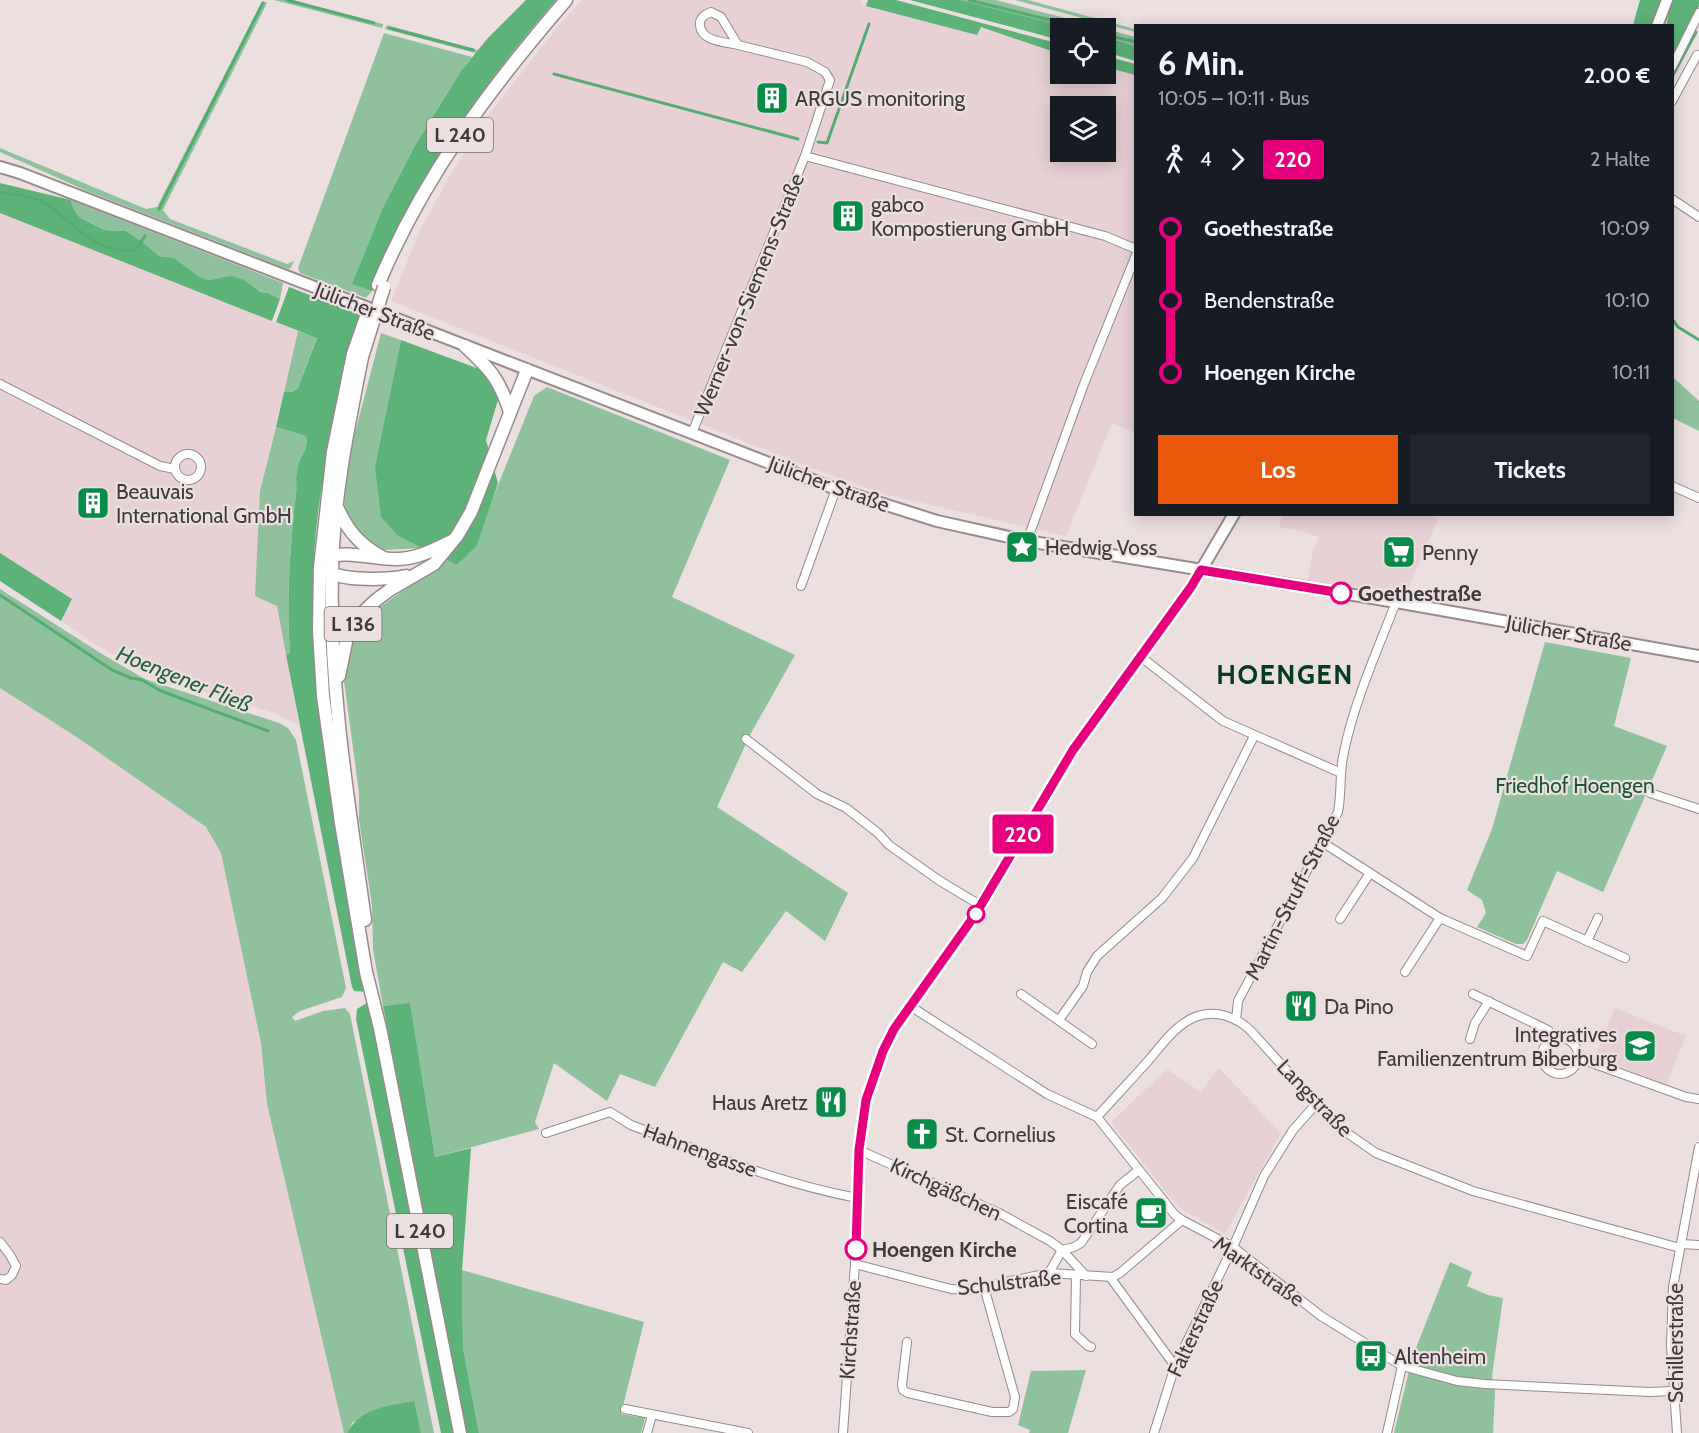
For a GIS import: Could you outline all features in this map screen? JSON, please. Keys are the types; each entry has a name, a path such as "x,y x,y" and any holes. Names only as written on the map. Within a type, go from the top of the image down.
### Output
{"main road":[{"name":"L 240","path":"460,1433 340,823 323,696 319,631 320,564 333,452 358,356 395,245 423,192 477,109 514,60 566,0"},
{"path":"1658,24 1667,0"},
{"name":"Jülicher Straße","path":"0,167 836,489 937,521 1027,541 1396,602 1699,656"},
{"path":"465,346 488,368 502,387 510,412"},
{"name":"L 240","path":"358,356 337,508 332,575 336,701 369,970"},
{"name":"L 136","path":"336,701 343,648 352,626 363,611 376,600 414,574 434,564 453,541 471,512 528,370"},
{"path":"337,508 356,539 386,558"},
{"path":"1201,570 1233,516"},
{"path":"320,564 332,555 397,559 416,556 453,541"},
{"name":"L 136","path":"320,564 332,575 344,578 397,578 414,574"}],"street":[{"name":"Werner-von-Siemens-Straße","path":"692,433 806,156 830,80 825,72 807,62 715,40 705,36 700,29 700,20 703,15 711,12 721,17 738,45"},
{"path":"1674,63 1699,13"},
{"path":"1674,96 1698,54 1682,48"},
{"name":"Werner-von-Siemens-Straße","path":"806,156 1105,236 1134,248"},
{"path":"1674,200 1699,217"},
{"path":"1027,541 1084,384 1134,260"},
{"path":"0,384 160,466 175,469"},
{"path":"1674,487 1699,498"},
{"path":"801,586 836,489"},
{"name":"Kirchstraße","path":"843,1433 855,1264 859,1150 866,1100 873,1075 894,1029 975,915 1073,750 1142,657 1201,570"},
{"name":"Martin-Struff-Straße","path":"1236,1020 1238,1001 1338,812 1343,753 1351,724 1396,602"},
{"path":"1142,657 1223,721 1341,773"},
{"path":"1059,1020 1083,986 1087,972 1096,956 1162,898 1193,858 1254,736"},
{"path":"746,739 817,794 846,808 878,833 889,845 940,881 980,905"},
{"path":"1650,792 1699,808"},
{"path":"1322,842 1440,918 1527,956 1543,921 1624,958"},
{"path":"1341,919 1370,873"},
{"path":"1405,972 1440,918"},
{"path":"1587,941 1598,918"},
{"path":"1473,993 1548,1030 1554,1038"},
{"path":"1022,994 1092,1044"},
{"path":"1470,1039 1475,1023 1489,1001"},
{"name":"Marktstraße","path":"910,1006 1047,1094 1097,1117 1175,1215 1233,1247 1321,1316 1402,1366 1457,1381 1485,1384 1650,1392 1673,1391"},
{"path":"1097,1117 1175,1030 1185,1023 1196,1016 1212,1014 1236,1020"},
{"name":"Langstraße","path":"1236,1020 1251,1031 1337,1126 1376,1153 1473,1191 1680,1246 1699,1245"},
{"path":"1554,1038 1569,1039 1575,1044 1578,1058 1575,1066 1569,1072 1560,1074 1545,1067 1542,1050 1547,1042 1554,1038"},
{"path":"1578,1058 1686,1097 1699,1099"},
{"name":"Falterstraße","path":"1154,1433 1175,1366 1233,1247 1264,1176 1293,1130 1317,1103"},
{"name":"Hahnengasse","path":"546,1133 610,1112 631,1125 779,1179 815,1190 857,1198"},
{"name":"Schillerstraße","path":"1677,1433 1673,1391 1671,1308 1699,1147"},
{"name":"Kirchgäßchen","path":"859,1150 999,1213 1050,1241 1062,1250 1086,1276"},
{"path":"1049,1273 1062,1250 1082,1243 1121,1183 1139,1170"},
{"path":"1175,1366 1110,1277 1120,1273 1182,1220"},
{"path":"0,1242 16,1266 12,1275 6,1280 0,1279"},
{"name":"Schulstraße","path":"855,1264 951,1289 967,1290 1049,1273 1110,1277"},
{"path":"1076,1275 1075,1334 1091,1347"},
{"path":"907,1342 901,1390 992,1412 1009,1412 1013,1409 1015,1397 984,1287"},
{"path":"1387,1433 1402,1366"},
{"path":"625,1409 748,1433"},
{"path":"647,1433 652,1415"}],"shaded area":[{"path":"582,0 862,0 861,4 977,35 980,27 1050,51 1050,84 1116,84 1116,70 1134,75 1134,433 1112,423 1066,536 888,495 819,471 391,301 421,228 451,174 487,117 560,24"},
{"path":"0,213 298,331 260,491 277,606 299,725 273,713 148,674 96,645 61,621 72,599 0,553"},
{"path":"1282,516 1434,516 1438,518 1406,594 1308,580 1313,551 1319,537 1279,527"},
{"path":"0,688 81,740 206,827 221,853 261,1043 267,1104 344,1433 0,1433"},
{"name":"Integratives Familienzentrum Biberburg","path":"1615,1008 1686,1036 1666,1085 1595,1057"},
{"path":"1219,1068 1281,1133 1225,1234 1179,1208 1111,1122 1167,1069 1201,1092"}],"green space":[{"path":"274,0 292,0 383,24 382,28"},
{"path":"526,0 556,0 503,64 455,132 410,210 372,291 352,284 383,208 414,148 461,71 487,39"},
{"path":"868,0 896,0 1050,41 1050,51 981,27 977,35 866,6"},
{"path":"910,0 961,0 1050,22 1050,37"},
{"path":"961,0 996,0 1065,18 1050,18 1050,22"},
{"path":"1015,0 1028,0 1094,18 1082,18"},
{"path":"1640,0 1660,0 1651,24 1633,24"},
{"path":"1672,0 1699,0 1699,6 1674,55 1674,24 1666,24"},
{"path":"262,1 267,3 163,210 170,219 287,264 294,261 291,268 288,269 87,191 0,152 0,148 146,209 157,207"},
{"path":"1116,24 1134,29 1134,32 1116,27"},
{"path":"387,25 478,50 475,53 385,29"},
{"path":"1116,32 1134,37 1134,46 1116,40"},
{"path":"384,33 472,57 457,78 400,176 370,240 353,284 372,291 366,298 300,273 298,268"},
{"path":"1116,40 1134,46 1134,61 1116,55"},
{"path":"1116,59 1134,64 1134,75 1116,70"},
{"path":"0,183 71,200 79,217 104,230 126,231 159,256 174,258 200,277 209,280 231,276 244,280 260,292 280,299 272,321 0,213"},
{"path":"71,200 283,283 280,299 252,287 220,278 209,280 200,277 174,258 159,256 126,231 104,230 79,217"},
{"path":"289,287 363,316 335,420 321,490 313,596 315,643 323,712 367,992 354,991 352,987 286,655 290,653 289,574 296,473 307,441 306,436 276,427 284,392 292,392 298,388 317,338 276,322"},
{"path":"298,331 317,337 298,388 292,392 284,392"},
{"path":"381,333 401,340 375,466 398,536 423,548 384,550 358,534 344,508 350,452"},
{"path":"401,340 482,370 494,385 498,400 486,440 498,483 477,545 457,565 398,536 381,517 375,466"},
{"path":"1674,378 1699,401 1699,431 1674,418"},
{"path":"547,387 730,460 672,597 795,655 750,735 717,807 848,893 825,941 786,911 742,972 723,962 655,1087 620,1074 607,1101 554,1063 535,1122 539,1129 435,1157 410,1004 383,1006 373,950 372,905 359,820 359,793 344,681 348,648 361,620 447,560 458,565 490,505 534,396"},
{"path":"276,427 306,436 307,441 296,476 290,554 290,653 286,655 277,606 255,596 260,491"},
{"path":"0,553 72,599 61,621 0,581"},
{"path":"0,589 145,679 279,723 288,728 296,740 346,988 342,997 300,1011 292,1017 295,1021 323,1011 345,1008 350,1014 434,1433 421,1433 413,1401 353,1422 347,1433 344,1433 267,1104 261,1043 221,853 206,827 81,740 0,688"},
{"name":"Friedhof Hoengen","path":"1545,642 1631,658 1614,726 1667,746 1603,892 1557,871 1527,940 1523,944 1516,944 1477,927 1486,913 1482,900 1467,890 1492,829"},
{"path":"370,1001 455,1433 441,1433 356,1019 357,1009"},
{"path":"410,1003 435,1157 471,1148 462,1270 463,1348 479,1433 466,1433 383,1006"},
{"path":"1450,1262 1472,1272 1467,1286 1488,1295 1503,1298 1492,1376 1495,1392 1493,1433 1394,1433 1412,1358"},
{"path":"462,1270 644,1322 621,1414 645,1418 641,1433 479,1433 463,1348"},
{"path":"1086,1370 1068,1433 1029,1433 1030,1430 1018,1425 1031,1371"},
{"path":"414,1401 421,1433 347,1433 359,1418 367,1413"}],"waterway":[{"path":"287,0 374,23"},
{"path":"969,0 1050,20"},
{"path":"159,209 263,3"},
{"path":"818,142 827,143 869,24"},
{"path":"389,28 473,50"},
{"path":"1674,73 1696,32"},
{"path":"1116,37 1134,42"},
{"path":"554,74 798,139"},
{"path":"0,192 41,201 87,237 110,249 123,251 136,249 145,236"},
{"path":"1674,322 1678,327 1699,340"},
{"name":"Hoengener Fließ","path":"0,595 112,670 268,731"}],"bus line":[{"name":"220","path":"856,1249 859,1150 866,1100 873,1075 894,1029 975,915 1073,750 1201,570 1341,593"}],"place":[{"name":"ARGUS monitoring","path":"772,98"},
{"name":"gabco Kompostierung GmbH","path":"848,216"},
{"name":"Beauvais International GmbH","path":"93,503"},
{"name":"Hedwig Voss","path":"1022,547"},
{"name":"Penny","path":"1399,552"},
{"name":"Goethestraße","path":"1341,593"},
{"name":"Da Pino","path":"1301,1006"},
{"name":"Integratives Familienzentrum Biberburg","path":"1640,1046"},
{"name":"Haus Aretz","path":"831,1102"},
{"name":"St. Cornelius","path":"922,1134"},
{"name":"Eiscafé Cortina","path":"1151,1213"},
{"name":"Hoengen Kirche","path":"856,1249"},
{"name":"Altenheim","path":"1371,1356"}],"district":[{"name":"HOENGEN","path":"1285,674"}]}
